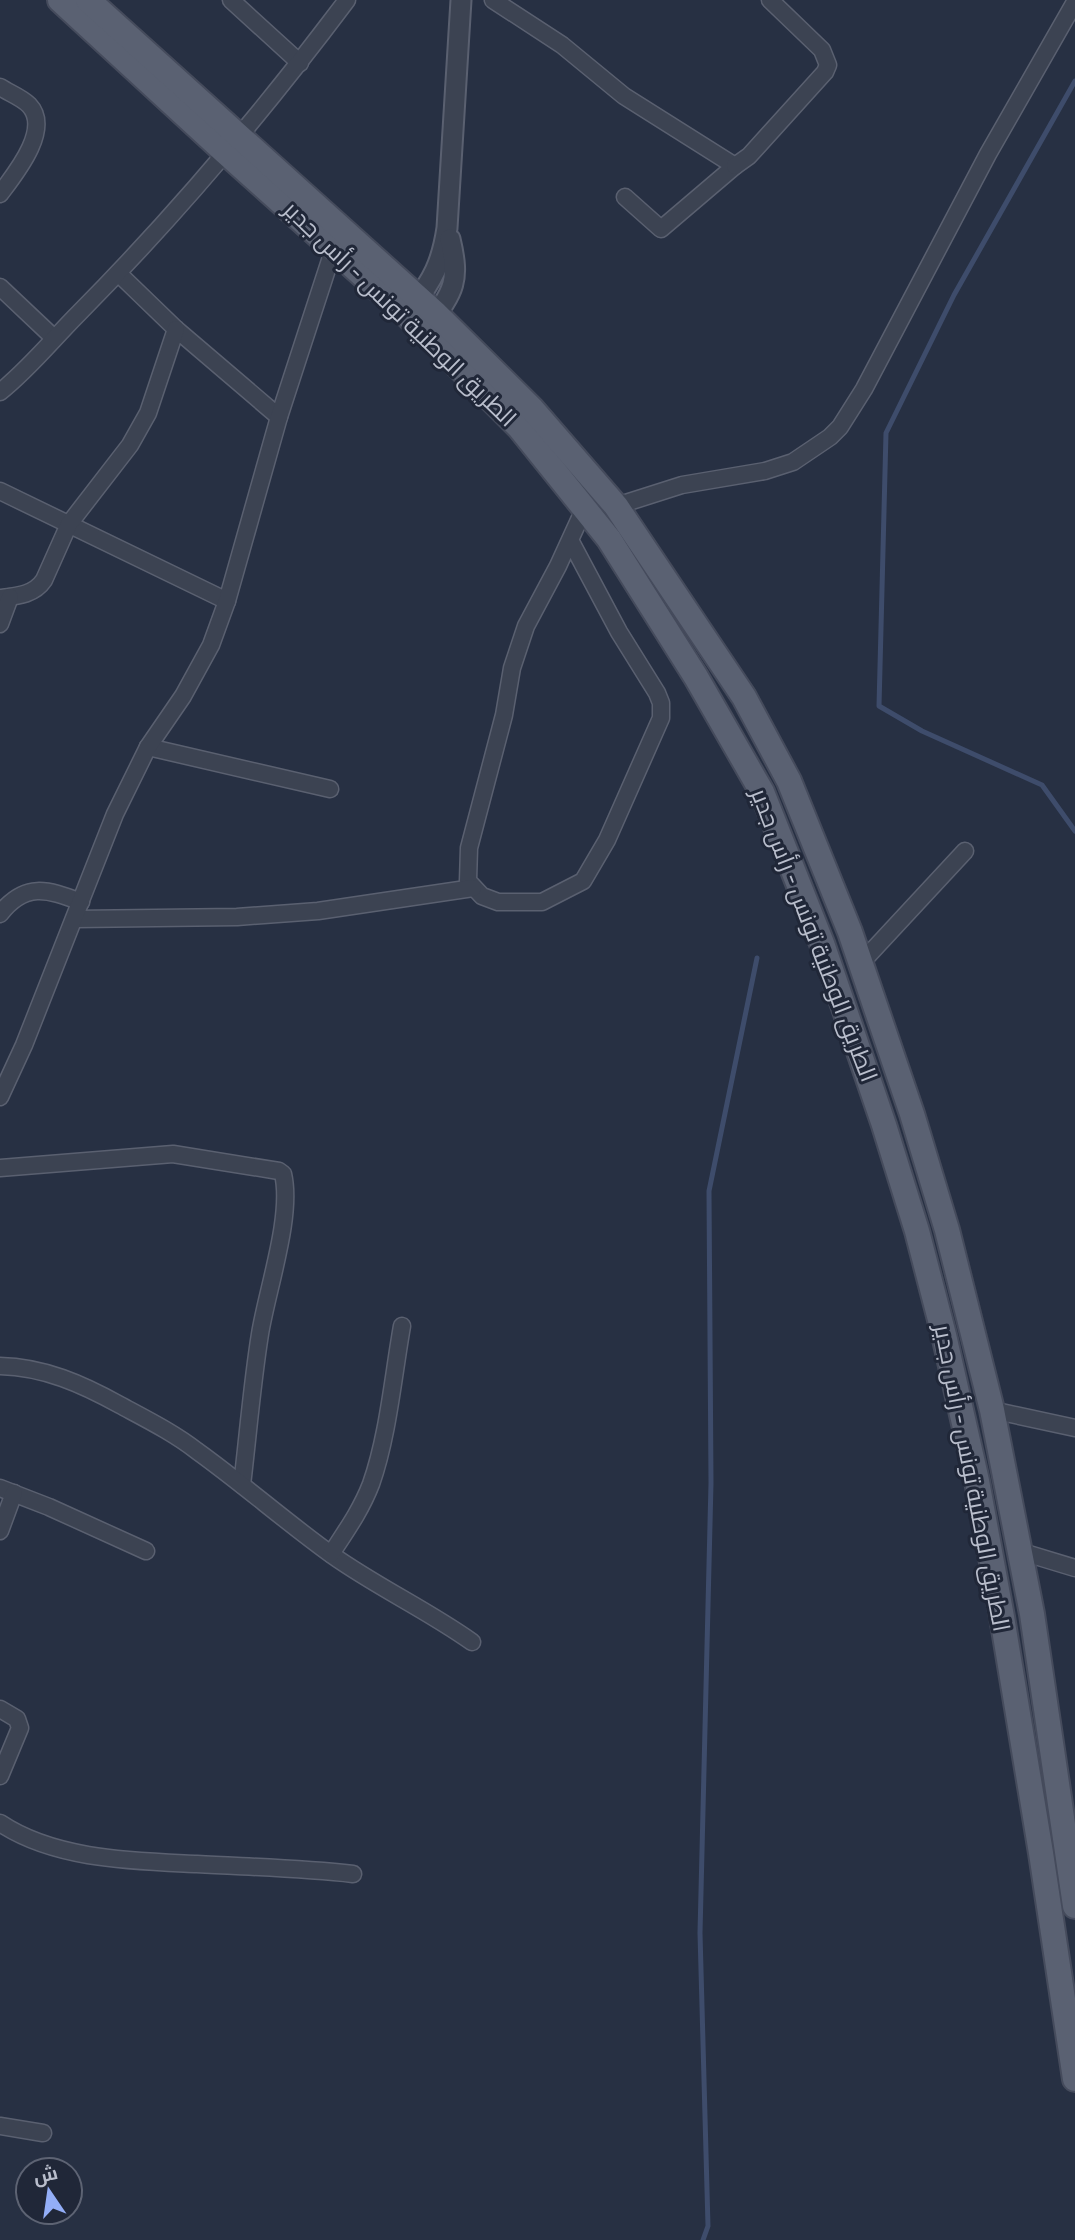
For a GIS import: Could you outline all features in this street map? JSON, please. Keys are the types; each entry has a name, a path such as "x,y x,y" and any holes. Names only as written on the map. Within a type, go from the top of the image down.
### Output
{"main road":[{"name":"الطريق الوطنية تونس - رأس جدير","path":"60,0 231,144 421,314 531,408 617,506 751,709 789,781 861,963 939,1204 992,1410 1032,1614 1075,1906"},
{"name":"الطريق الوطنية تونس - رأس جدير","path":"88,0 334,248 421,314 519,427 609,539 689,665 762,792 823,946 884,1125 924,1257 944,1335 974,1467 1002,1618 1075,2079"},
{"path":"1002,1618 1032,1614"}],"street":[{"path":"231,0 300,63"},
{"path":"0,392 18,378 118,273 300,63 347,0"},
{"path":"421,314 449,296 454,280 454,259 447,228 461,0"},
{"path":"493,0 562,45 624,96 735,166"},
{"path":"625,197 661,229 748,156 825,72 828,65 822,50 770,0"},
{"path":"617,506 682,485 765,471 793,462 840,427 864,389 988,154 1075,2"},
{"path":"0,87 32,108 36,132 29,150 0,194"},
{"path":"0,1097 24,1045 115,814 148,747 183,695 211,645 227,601 279,417 334,248"},
{"path":"118,273 176,329 279,417"},
{"path":"0,288 54,338"},
{"path":"0,624 5,597 32,592 39,587 48,573 69,524 130,444 148,414 176,329"},
{"path":"0,491 227,601"},
{"path":"570,540 619,632 657,693 661,703 661,718 607,840 583,881 542,902 498,902 482,896 473,888 467,874 469,848 504,715 512,668 526,626 585,507"},
{"path":"148,747 330,789"},
{"path":"861,963 965,851"},
{"path":"75,919 237,917 318,911 473,888"},
{"path":"0,914 13,899 32,892 51,891 81,902"},
{"path":"0,1168 173,1154 279,1171 283,1174 285,1198 282,1226 260,1333 242,1485"},
{"path":"331,1554 358,1513 371,1484 380,1450 402,1326"},
{"path":"0,1366 54,1374 94,1391 195,1449 331,1554 441,1620 472,1642"},
{"path":"992,1410 1075,1427"},
{"path":"0,1531 7,1491 146,1551"},
{"path":"1019,1551 1075,1568"},
{"path":"0,1709 17,1720 20,1728 0,1776"},
{"path":"0,1823 54,1846 130,1861 315,1869 353,1874"},
{"path":"0,2126 43,2133"}],"waterway":[{"path":"1075,81 954,295 886,433 879,706 922,731 1042,785 1075,831"},
{"path":"703,2240 708,2226 700,1933 711,1483 709,1191 757,958"}]}
